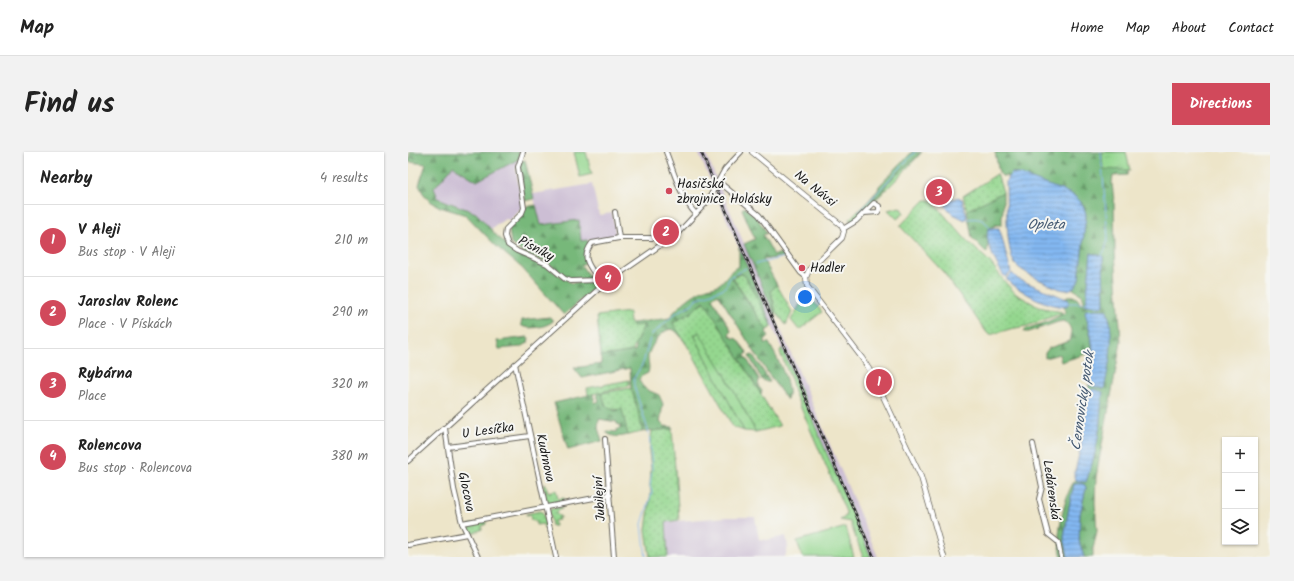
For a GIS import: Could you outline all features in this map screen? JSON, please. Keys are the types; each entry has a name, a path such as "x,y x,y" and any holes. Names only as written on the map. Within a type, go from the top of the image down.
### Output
{"street":[{"name":"Písníky","path":"523,152 518,167 524,208 522,213 506,229 505,236 508,245 517,251 547,264 565,279 571,281 599,280"},
{"path":"666,152 687,202 696,214"},
{"path":"408,461 603,285 678,233 707,202 727,166 742,152"},
{"name":"Na Návsi","path":"752,152 838,221 843,229"},
{"path":"718,181 759,215 801,273 806,277"},
{"path":"615,212 619,238"},
{"path":"864,213 843,229 842,238 810,269 806,277 808,288 862,358 874,377 921,477 944,557"},
{"path":"603,285 586,259 587,251 592,243 619,238 666,238 668,241"},
{"name":"Kudrnova","path":"515,364 556,557"},
{"name":"Glocova","path":"445,428 454,489 462,523 478,557"},
{"name":"U Lesíčka","path":"448,447 530,436"},
{"name":"Jubilejní","path":"605,439 614,557"},
{"name":"Ledárenská","path":"1033,444 1042,486 1039,499 1044,520 1048,534 1058,542 1061,557"},
{"path":"462,523 610,495"},
{"path":"408,545 467,534"}],"shaded area":[{"path":"698,152 705,152 878,557 871,557"},
{"path":"519,159 516,169 522,207 510,220 505,219 491,229 476,213 438,198 434,188 453,166 477,181"},
{"path":"592,184 599,215 612,213 616,236 581,241 578,220 541,225 533,194"},
{"path":"728,517 755,517 759,539 767,540 786,536 788,547 785,557 668,557 666,522"}],"green space":[{"path":"410,152 519,152 519,159 477,181 453,166 434,188 438,198 476,213 497,236 516,253 547,267 571,283 594,282 597,286 564,315 522,268 496,246 466,215 440,207 430,201 423,193 419,185 426,164 409,162"},
{"path":"574,152 586,152 592,174 580,177"},
{"path":"912,152 921,153 887,183 884,190 861,213 859,211 878,190 879,186"},
{"path":"920,152 922,152 898,178 854,221 849,220 858,210 861,213 884,190 887,183 921,153"},
{"path":"995,152 1126,152 1127,175 1113,176 1112,183 1121,342 1096,477 1095,503 1097,531 1093,549 1093,557 1084,557 1079,541 1080,514 1086,488 1074,484 1064,537 1068,557 1062,557 1059,535 1062,514 1070,489 1076,480 1086,481 1095,451 1103,393 1093,389 1088,391 1089,385 1097,387 1109,364 1111,342 1110,319 1087,322 1092,343 1091,365 1089,365 1089,353 1061,362 1059,354 1045,358 1045,353 1049,348 1070,341 1071,330 1064,321 1029,332 1024,332 1025,329 1047,322 1065,313 1066,311 1063,306 1066,307 1069,300 1066,298 1067,296 1075,297 1082,305 1084,301 1082,295 1072,288 1079,279 1086,215 1080,202 1076,197 1069,193 1013,172 1008,177 1002,176 999,173","holes":["1091,253 1103,256 1104,305 1101,307 1086,305"]},
{"path":"1102,152 1126,152 1130,170 1103,169"},
{"path":"525,160 534,199 525,201 519,166 521,161"},
{"path":"997,174 1003,192 967,210 963,196"},
{"path":"1003,192 1002,225 996,225 988,229 987,253 972,238 967,210"},
{"path":"925,200 930,200 934,203 968,242 990,262 1016,294 1039,307 1062,313 1027,326 990,335 987,333 944,273 900,226"},
{"path":"536,205 541,225 579,220 581,241 587,240 589,243 584,253 586,262 581,265 591,279 567,278 548,263 522,252 511,244 509,228 526,207"},
{"path":"744,207 757,218 767,233 763,235 774,255 782,253 784,256 763,260 777,285 771,291 776,318 744,244 755,239 742,209"},
{"path":"900,207 904,213 897,219 888,210"},
{"path":"739,247 772,327 745,276 740,273 732,278 767,330 766,332 769,336 765,340 765,343 769,343 783,371 788,387 787,400 769,375 718,294 712,298 731,330 729,335 737,339 747,352 745,356 759,379 758,386 762,391 761,394 704,301 692,312 673,322 687,345 678,333 670,329 658,338 651,348 648,357 648,373 639,379 640,383 645,388 659,395 663,404 660,422 664,426 673,427 672,429 642,432 640,418 631,388 630,368 582,378 574,368 601,364 601,356 635,351 636,346 634,346 644,325 633,326 633,323 670,318 680,306 691,297 707,288 718,285 732,270 739,266"},
{"path":"741,274 745,276 772,327 767,330 733,278"},
{"path":"777,285 792,312 786,325 776,312 771,291"},
{"path":"807,293 822,312 799,330 791,320"},
{"path":"705,302 780,426 756,432 724,373 699,332 694,335 744,431 733,427 693,355 673,323 692,312"},
{"path":"629,312 630,323 633,323 633,326 644,325 633,351 601,356 597,316"},
{"path":"550,317 553,321 542,326 529,328 522,326 521,324 522,320"},
{"path":"700,332 756,432 744,431 694,335"},
{"path":"528,337 528,343 521,347 499,349 497,341"},
{"path":"782,348 871,557 863,557 850,522 840,520 845,517 846,512 794,392 792,382 781,355 780,351"},
{"path":"753,355 770,382 762,380 749,356"},
{"path":"629,380 629,386 588,395 587,388"},
{"path":"631,388 640,418 642,432 628,435 622,409 610,409 604,402 602,393"},
{"path":"602,393 605,405 615,411 622,409 628,435 617,436 609,434 606,432 616,432 617,429 620,429 620,425 617,424 617,422 599,419 598,428 602,441 568,450 554,403 593,394 595,403 599,401 597,394"},
{"path":"672,429 679,520 666,522 668,557 650,557 646,530 651,492 649,452 652,431"},
{"path":"546,484 548,492 556,490 558,499 564,498 565,501 550,504 547,502 543,485"},
{"path":"561,507 562,509 558,510 556,514 561,517 558,518 559,520 554,521 555,526 552,526 549,512 551,509"},
{"path":"540,511 543,513 546,527 544,528 543,524 536,525 536,521 531,520 530,515 526,516 526,514"},
{"path":"486,521 486,524 482,526 482,529 471,535 468,528 469,525"},
{"path":"846,527 854,557 802,557 797,541"}],"water":[{"name":"Opleta","path":"1012,173 1019,174 1069,193 1078,199 1084,208 1086,215 1079,279 1076,285 1069,290 1063,290 1043,282 1015,264 1008,237 1007,213 1006,182"},
{"path":"958,197 962,199 967,217 965,220 953,214 945,206 950,200"},
{"path":"999,228 1001,234 1011,272 1006,277 998,266 989,247 987,234 988,229"},
{"path":"1091,253 1103,256 1104,305 1101,307 1086,305"},
{"path":"1012,273 1018,279 1069,300 1067,307 1043,302 1027,294 1006,279"},
{"path":"1086,310 1107,310 1111,330 1110,359 1104,389 1089,385 1093,349 1085,312"},
{"path":"1093,389 1103,392 1097,444 1086,482 1077,481 1074,477 1081,445 1088,391"},
{"path":"1081,483 1085,485 1086,488 1080,514 1079,541 1084,557 1068,557 1064,537 1069,507 1074,484"}],"waterway":[{"path":"859,212 915,152"},
{"name":"Černovický potok","path":"1101,152 1108,238 1105,250 1101,256"},
{"path":"967,219 983,220 990,228"},
{"path":"756,264 785,257"},
{"path":"646,557 642,524 652,492 650,486 652,468 649,433 634,386 634,378 643,363 651,335 676,313 692,304 696,299 722,289 726,286 730,277 746,268"},
{"path":"1068,303 1087,303"}],"railway":[{"path":"701,152 874,557"}],"place":[{"name":"Hasičská zbrojnice Holásky","path":"669,191"},
{"name":"Rybárna","path":"939,192"},
{"name":"Jaroslav Rolenc","path":"666,232"},
{"name":"Hadler","path":"802,268"},
{"name":"Rolencova","path":"608,278"},
{"name":"V Aleji","path":"879,382"}]}
